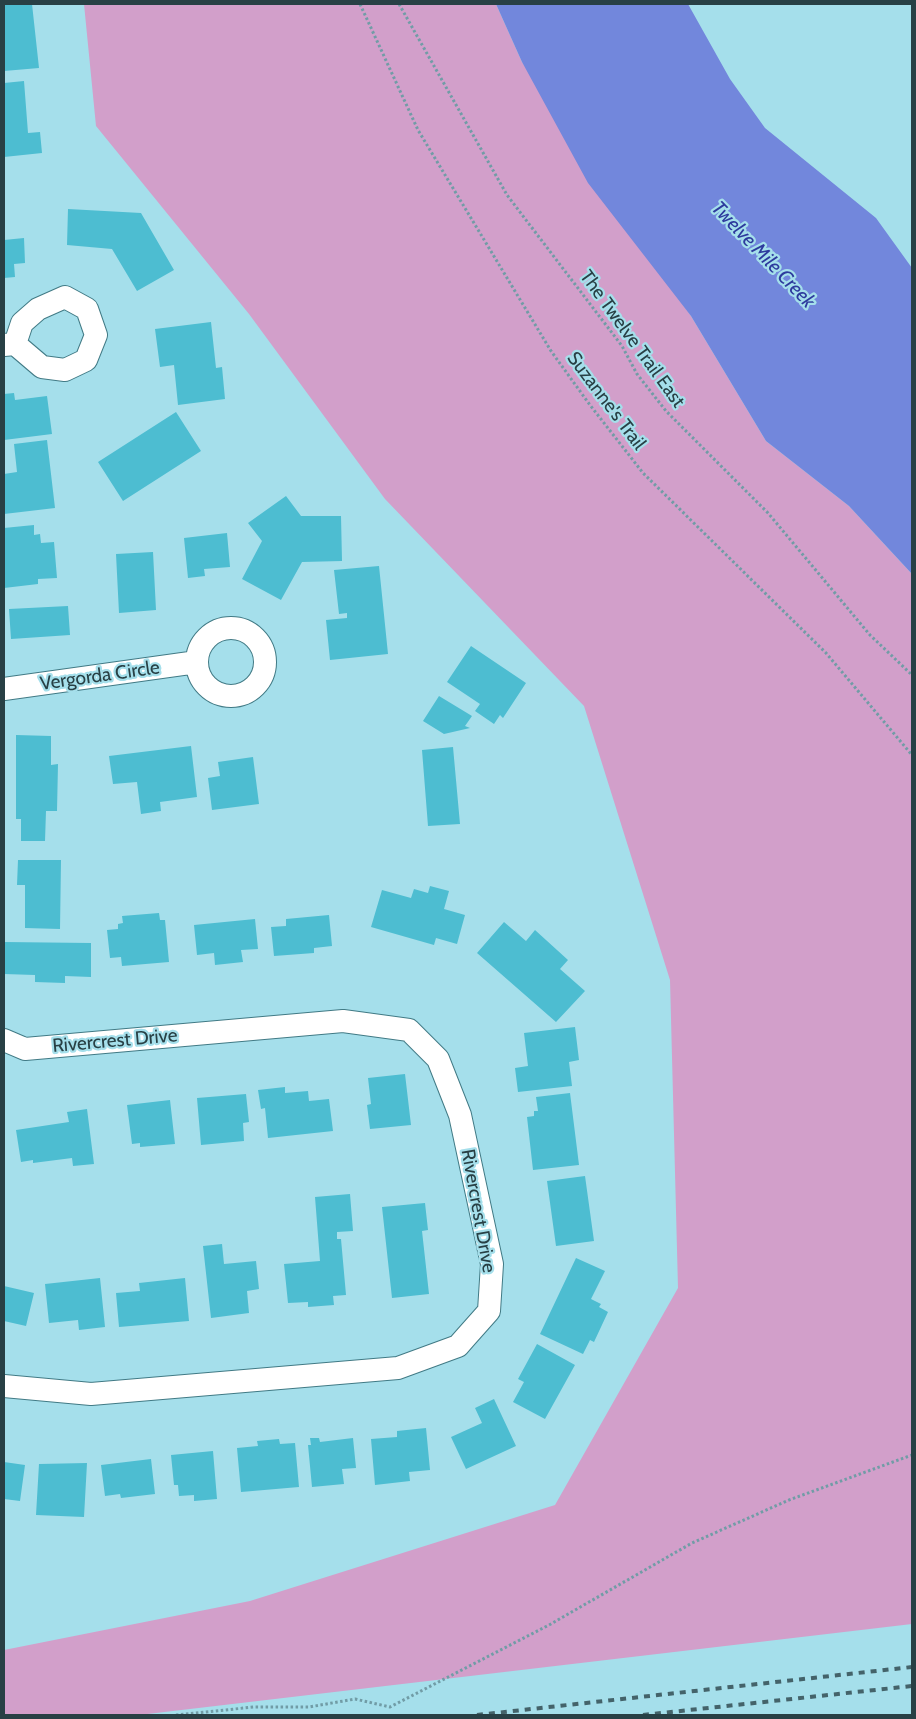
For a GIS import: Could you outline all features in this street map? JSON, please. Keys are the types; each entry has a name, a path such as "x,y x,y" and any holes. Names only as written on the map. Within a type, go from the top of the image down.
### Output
{"street":[{"name":"Vergorda Circle","path":"4,690 197,662"},
{"name":"Rivercrest Drive","path":"4,1040 25,1050 343,1020 409,1030 438,1058 460,1115 492,1264 489,1311 458,1346 398,1368 91,1394 4,1386"}],"path":[{"name":"Suzanne's Trail","path":"360,4 418,130 551,351 590,405 643,473 826,652 912,755"},
{"name":"The Twelve Trail East","path":"399,4 507,195 622,346 637,374 666,411 768,513 870,635 912,675"},
{"path":"176,1715 254,1707 309,1706 355,1699 390,1707 549,1625 692,1543 789,1500 912,1455"}],"shaded area":[{"path":"84,4 496,4 522,62 691,316 766,441 849,506 912,574 912,1624 139,1715 4,1715 4,1650 250,1601 555,1505 678,1288 670,980 584,706 385,499 249,314 96,126"}],"water":[{"name":"Twelve Mile Creek","path":"496,4 688,4 730,79 765,128 876,218 912,268 912,574 849,506 766,441 691,316 588,183 522,62"}],"building":[{"path":"4,4 32,4 39,68 4,71"},
{"path":"24,81 28,133 40,132 42,153 4,157 4,83"},
{"path":"68,209 141,213 174,270 137,291 112,249 67,245"},
{"path":"24,238 25,263 14,264 15,277 4,278 4,240"},
{"path":"211,322 216,368 222,367 225,399 178,405 174,365 160,367 155,329"},
{"path":"14,393 15,400 47,396 52,434 4,440 4,394"},
{"path":"176,412 201,451 123,501 98,462"},
{"path":"47,440 55,508 4,514 4,474 17,472 14,444"},
{"path":"286,496 301,516 341,516 342,561 302,562 281,600 242,579 262,541 248,523"},
{"path":"34,525 34,535 40,534 41,543 54,542 57,578 38,579 38,584 4,588 4,528"},
{"path":"227,533 230,567 204,569 205,576 188,578 184,538"},
{"path":"153,552 156,610 119,613 116,554"},
{"path":"379,566 388,654 330,660 326,620 347,618 347,613 339,614 334,570"},
{"path":"68,606 70,635 11,639 9,609"},
{"path":"471,646 526,683 503,718 500,715 494,724 475,711 480,704 447,682"},
{"path":"439,696 472,716 465,726 470,728 444,734 423,721"},
{"path":"16,735 51,736 51,765 58,764 57,811 46,811 45,841 21,841 21,819 16,819"},
{"path":"191,746 197,797 160,802 161,811 141,814 137,782 113,784 109,756"},
{"path":"453,747 460,824 428,826 422,750"},
{"path":"253,757 259,804 212,810 208,778 220,776 218,762"},
{"path":"18,860 61,860 60,929 25,928 25,885 17,885"},
{"path":"430,886 449,891 444,909 465,915 457,944 436,938 434,945 371,927 382,890 411,898 414,889 428,893"},
{"path":"159,913 160,920 165,920 169,962 122,966 121,957 110,958 107,930 118,929 118,924 123,923 122,916"},
{"path":"329,915 332,946 314,948 314,953 274,956 271,927 286,926 286,919"},
{"path":"255,919 258,949 241,950 243,962 215,965 214,953 197,955 194,925"},
{"path":"504,922 526,941 535,930 568,960 560,969 585,991 556,1022 477,953"},
{"path":"4,942 91,943 91,977 65,976 65,983 35,982 35,975 4,974"},
{"path":"575,1027 579,1060 569,1062 572,1086 518,1092 515,1068 528,1066 524,1033"},
{"path":"405,1074 411,1125 370,1129 367,1105 371,1104 368,1078"},
{"path":"285,1087 285,1093 308,1091 309,1101 329,1099 333,1131 268,1138 265,1108 261,1109 258,1090"},
{"path":"570,1093 579,1165 533,1170 527,1117 534,1116 534,1111 538,1111 536,1097"},
{"path":"246,1094 249,1122 243,1123 244,1141 201,1145 197,1098"},
{"path":"170,1100 175,1144 140,1147 140,1143 132,1144 127,1105"},
{"path":"87,1109 94,1164 73,1166 72,1158 33,1163 33,1160 21,1162 16,1130 69,1122 67,1112"},
{"path":"585,1176 594,1241 556,1246 547,1181"},
{"path":"350,1194 353,1231 337,1232 337,1239 341,1239 346,1295 333,1296 334,1305 308,1307 308,1302 288,1303 284,1264 320,1261 315,1197"},
{"path":"425,1203 428,1230 422,1231 429,1294 392,1298 382,1207"},
{"path":"222,1244 224,1264 256,1261 259,1289 247,1291 249,1313 211,1318 203,1246"},
{"path":"576,1258 605,1271 591,1299 601,1304 599,1307 608,1312 594,1342 590,1340 583,1354 540,1334"},
{"path":"100,1278 105,1327 79,1330 78,1320 49,1323 45,1284"},
{"path":"185,1278 189,1321 119,1327 116,1293 140,1291 139,1283"},
{"path":"4,1286 34,1293 26,1326 4,1321"},
{"path":"537,1344 575,1365 545,1419 513,1402 524,1382 518,1379"},
{"path":"494,1399 516,1446 466,1469 451,1437 482,1423 475,1408"},
{"path":"426,1428 430,1470 409,1472 410,1481 375,1485 371,1439 397,1437 397,1431"},
{"path":"310,1438 319,1438 320,1442 353,1438 356,1468 342,1469 344,1484 312,1487 308,1445 311,1445"},
{"path":"279,1439 280,1444 295,1443 299,1487 241,1492 237,1448 258,1446 257,1441"},
{"path":"213,1451 217,1499 194,1501 194,1495 179,1496 178,1485 174,1485 171,1455"},
{"path":"151,1459 155,1494 121,1498 120,1494 105,1496 101,1465"},
{"path":"4,1462 25,1465 20,1501 4,1499"},
{"path":"87,1463 84,1517 36,1515 39,1464"}],"railway":[{"path":"477,1715 912,1667"},
{"path":"643,1715 912,1686"}]}
